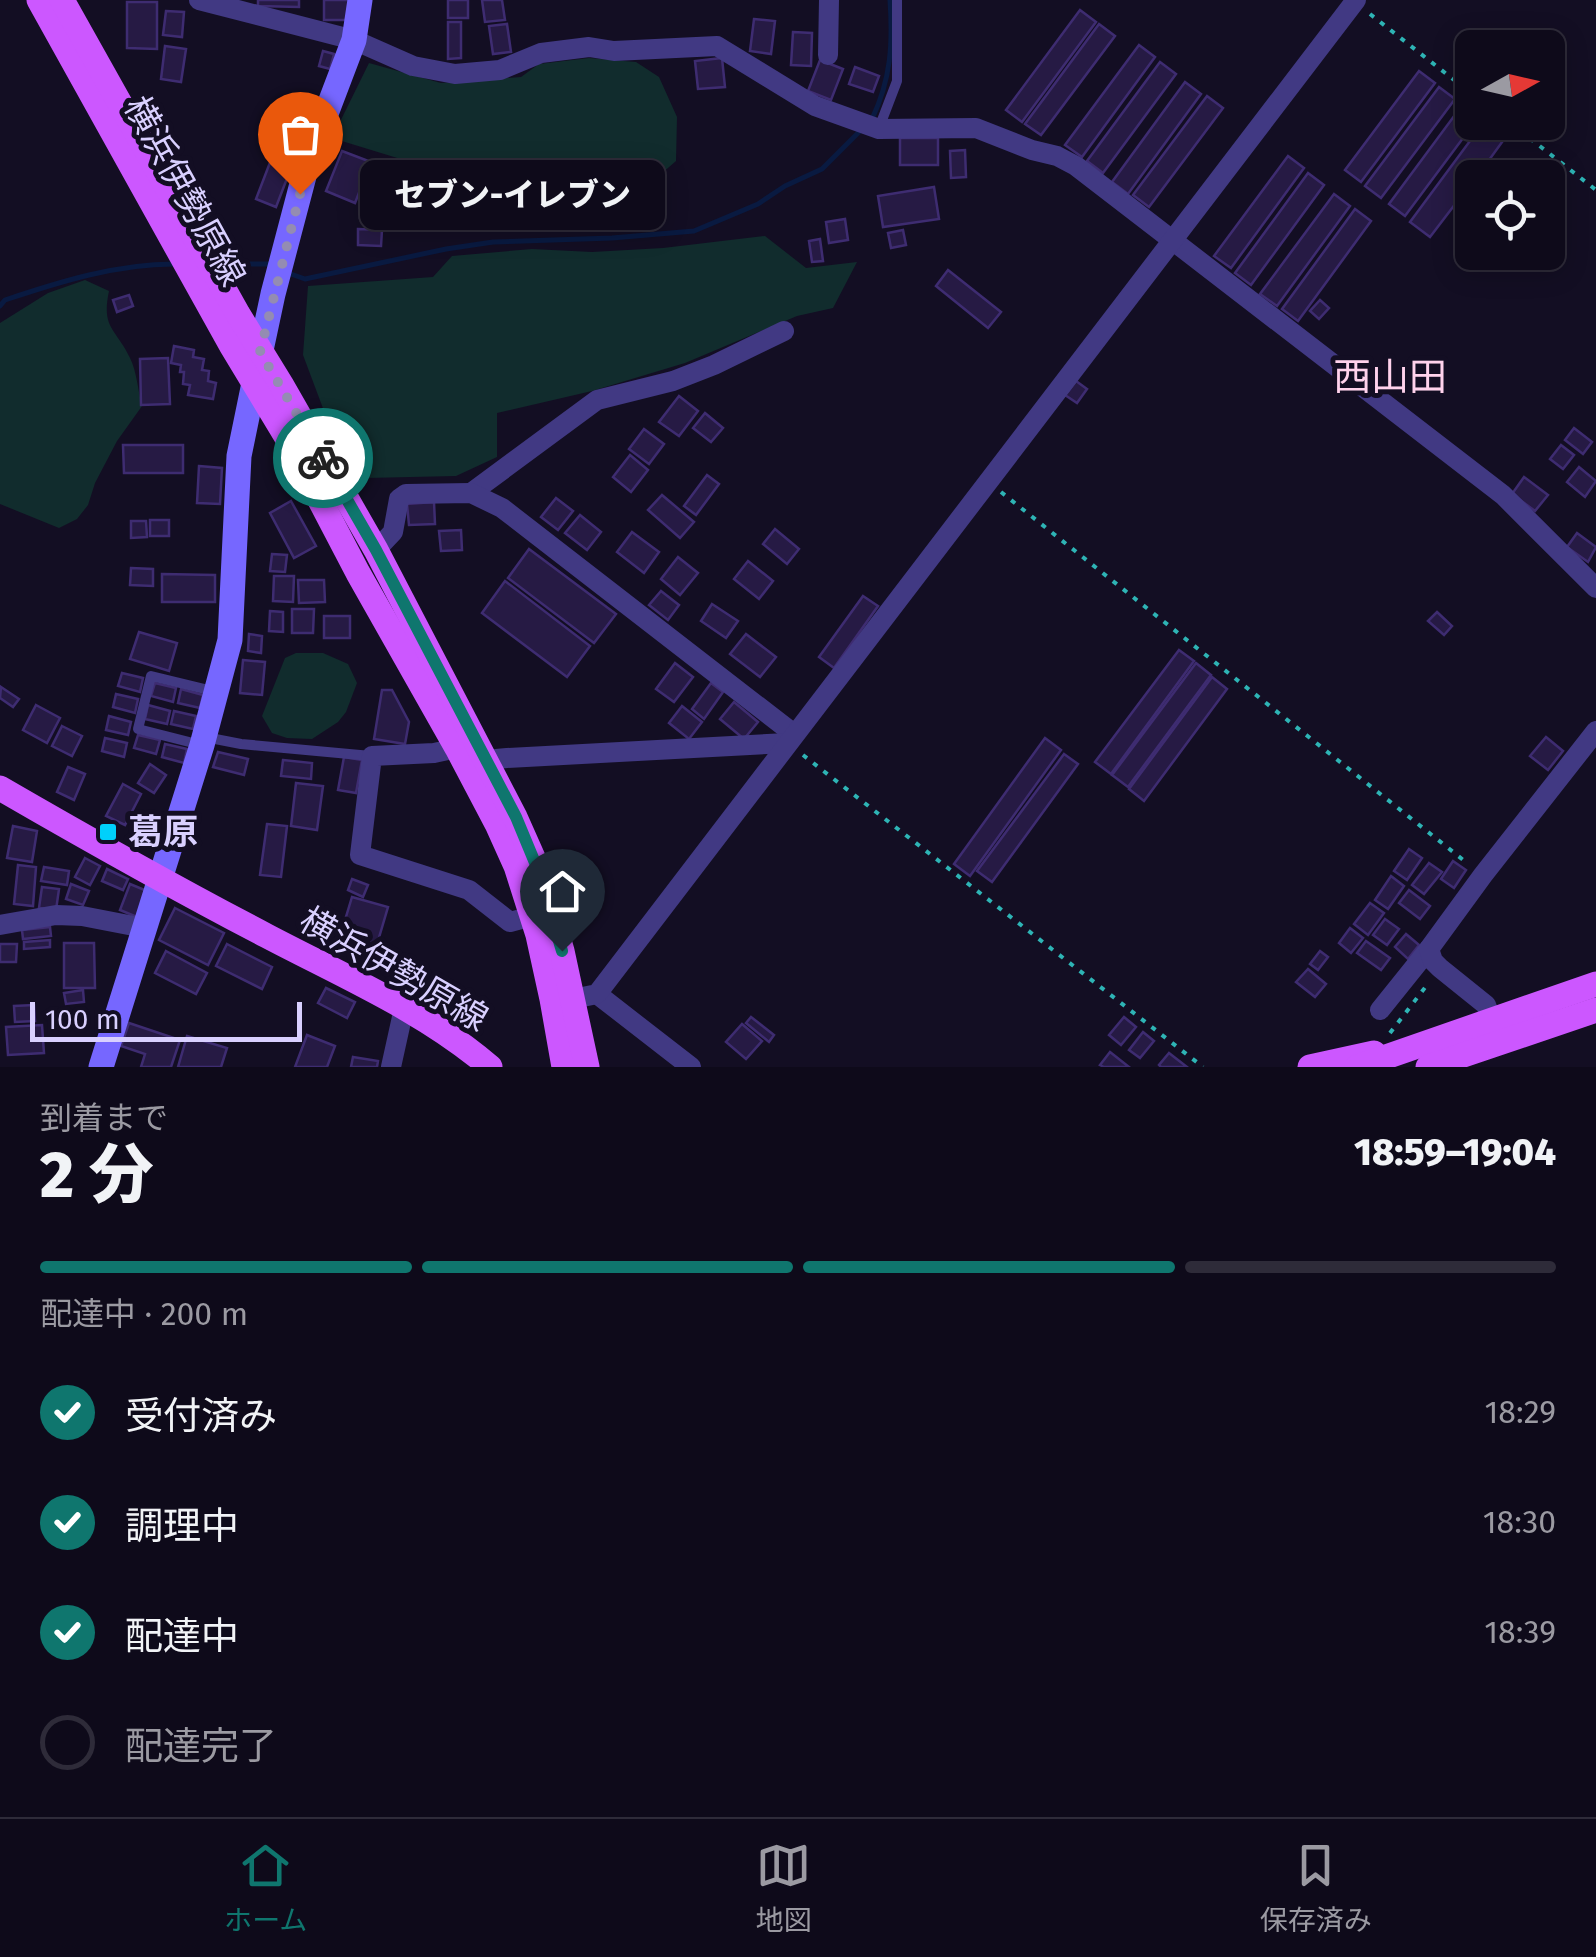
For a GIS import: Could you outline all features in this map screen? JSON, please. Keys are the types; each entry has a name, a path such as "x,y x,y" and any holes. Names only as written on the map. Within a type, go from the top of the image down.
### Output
{"main road":[{"name":"横浜伊勢原線","path":"39,0 498,826 532,916 564,1067"},
{"name":"横浜伊勢原線","path":"62,0 376,550 516,817 538,870 562,951 585,997 587,1067"},
{"name":"横浜伊勢原線","path":"0,788 160,880 404,1008 455,1038 490,1067"},
{"path":"1310,1067 1427,1061 1492,1021 1596,984"},
{"path":"1357,1067 1427,1061 1596,1010"}],"street":[{"path":"199,0 354,40 413,66 455,74 500,70 541,53 589,47 614,50 717,46 815,106 878,128 976,128 1057,156 1076,166 1504,495 1596,588"},
{"path":"101,1067 204,741 230,640 240,456 260,352 308,161 354,40 360,0"},
{"path":"828,55 830,0"},
{"path":"691,1067 585,997 989,483 1354,1"},
{"path":"470,493 597,400 673,381 784,332"},
{"path":"376,550 393,532 400,499 406,494 470,493 502,508 791,739"},
{"path":"1380,1010 1596,732"},
{"path":"488,764 496,758 791,739"},
{"path":"457,748 372,756 360,855 468,890 510,922 532,916"},
{"path":"0,925 56,914 144,928"},
{"path":"1429,948 1433,961 1486,1005 1492,1021"},
{"path":"391,1067 404,1008"}],"lane":[{"path":"878,128 897,81 897,0"},
{"path":"217,692 151,676 138,730 204,741 372,756"}],"path":[{"path":"1354,1 1455,81"},
{"path":"1533,140 1596,190"},
{"path":"989,483 1482,875"},
{"path":"791,739 1203,1067"},
{"path":"1390,1034 1440,968"}],"green space":[{"path":"589,58 636,62 659,77 677,117 676,161 661,174 443,172 332,138 369,63 441,83 521,77 539,64"},
{"path":"765,236 806,268 857,262 833,308 797,316 685,363 592,391 497,413 497,457 456,476 366,478 330,427 303,355 308,286 433,277 452,256 532,249 592,252 663,248"},
{"path":"85,280 109,291 108,321 132,363 142,406 117,441 88,505 77,519 59,528 0,504 0,323 48,293"},
{"path":"296,653 323,653 348,664 357,683 338,722 312,739 272,733 262,716 285,658"}],"building":[{"path":"258,0 299,0 299,7 258,6"},
{"path":"324,0 351,0 351,20 324,20"},
{"path":"448,0 468,0 468,18 448,18"},
{"path":"482,0 502,0 505,20 485,22"},
{"path":"127,2 157,2 157,49 127,48"},
{"path":"1080,10 1096,22 1022,122 1006,110"},
{"path":"166,11 184,12 182,37 163,35"},
{"path":"754,19 775,21 771,54 750,51"},
{"path":"448,22 461,22 461,58 448,59"},
{"path":"507,24 511,52 493,54 489,26"},
{"path":"1099,24 1115,36 1041,135 1025,124"},
{"path":"793,32 812,33 811,66 791,65"},
{"path":"1139,45 1155,57 1082,157 1065,145"},
{"path":"165,46 186,49 181,82 161,79"},
{"path":"323,51 334,54 330,69 319,66"},
{"path":"722,58 725,87 698,89 695,61"},
{"path":"820,60 843,69 831,100 808,91"},
{"path":"1160,62 1176,74 1103,173 1087,161"},
{"path":"855,67 879,76 873,92 849,84"},
{"path":"1419,71 1435,83 1361,182 1345,170"},
{"path":"1185,82 1201,94 1128,194 1112,182"},
{"path":"1439,87 1455,99 1381,198 1365,186"},
{"path":"1207,96 1223,108 1149,207 1133,195"},
{"path":"1455,115 1455,140 1462,140 1405,216 1389,204"},
{"path":"900,138 938,138 938,165 900,165"},
{"path":"1471,140 1504,140 1489,160 1456,160"},
{"path":"276,147 296,155 276,207 256,199"},
{"path":"965,150 966,177 951,178 950,151"},
{"path":"342,151 371,162 355,203 326,191"},
{"path":"1288,156 1304,168 1231,268 1214,256"},
{"path":"1455,161 1455,204 1430,237 1410,222"},
{"path":"372,172 394,175 390,199 368,196"},
{"path":"1308,173 1324,185 1251,285 1235,273"},
{"path":"934,187 939,219 883,227 878,196"},
{"path":"1334,194 1350,206 1277,306 1260,294"},
{"path":"360,203 384,203 384,218 360,218"},
{"path":"1355,209 1371,221 1298,321 1282,309"},
{"path":"845,219 848,240 829,243 826,222"},
{"path":"358,229 382,230 381,246 358,245"},
{"path":"903,230 906,245 891,248 888,233"},
{"path":"820,239 823,261 812,262 809,241"},
{"path":"948,270 1001,312 988,328 936,286"},
{"path":"129,295 133,306 117,312 113,300"},
{"path":"1320,300 1329,308 1319,319 1310,311"},
{"path":"174,346 194,350 193,357 204,359 202,370 209,371 208,381 216,383 213,399 188,395 190,385 183,384 181,365 171,363"},
{"path":"168,358 170,404 141,405 140,359"},
{"path":"1076,381 1087,389 1077,403 1065,395"},
{"path":"679,396 698,411 679,436 659,422"},
{"path":"705,413 723,428 711,442 693,428"},
{"path":"1574,428 1592,442 1583,454 1565,440"},
{"path":"644,429 664,444 649,464 629,449"},
{"path":"123,445 183,445 183,473 124,473"},
{"path":"1561,445 1574,455 1563,469 1550,459"},
{"path":"630,455 648,470 631,492 613,477"},
{"path":"199,466 222,468 220,504 197,503"},
{"path":"1579,467 1596,481 1585,497 1567,482"},
{"path":"707,475 719,484 696,515 684,506"},
{"path":"1524,477 1548,495 1535,511 1512,494"},
{"path":"662,495 694,522 680,538 648,510"},
{"path":"556,498 573,511 558,530 541,517"},
{"path":"291,501 316,546 294,558 270,513"},
{"path":"434,502 435,524 409,525 407,504"},
{"path":"580,515 601,532 587,550 565,533"},
{"path":"150,520 169,520 169,536 150,536"},
{"path":"131,521 146,521 147,537 131,538"},
{"path":"775,529 799,549 787,564 763,544"},
{"path":"461,530 462,550 441,551 439,531"},
{"path":"632,532 659,552 644,573 617,552"},
{"path":"1577,533 1596,547 1588,562 1567,547"},
{"path":"529,549 616,614 594,643 508,578"},
{"path":"272,554 287,555 285,572 270,571"},
{"path":"678,557 698,573 680,595 661,579"},
{"path":"748,561 773,581 759,599 734,579"},
{"path":"131,568 153,569 153,586 130,585"},
{"path":"162,574 215,575 215,602 162,602"},
{"path":"274,576 294,576 293,602 273,601"},
{"path":"298,580 324,580 325,602 299,603"},
{"path":"505,581 590,646 567,677 482,613"},
{"path":"661,591 679,605 668,620 649,605"},
{"path":"863,596 878,606 834,668 819,657"},
{"path":"712,604 738,621 726,638 701,621"},
{"path":"292,609 314,609 313,633 292,633"},
{"path":"270,611 283,612 283,632 269,631"},
{"path":"1437,612 1452,626 1444,635 1428,621"},
{"path":"324,616 350,616 350,638 324,638"},
{"path":"139,632 177,643 169,671 130,659"},
{"path":"249,634 262,636 261,653 248,651"},
{"path":"746,634 776,657 760,677 730,654"},
{"path":"1179,650 1194,661 1111,774 1095,762"},
{"path":"243,660 265,662 262,695 240,693"},
{"path":"675,663 693,677 674,702 656,689"},
{"path":"1196,663 1211,675 1128,787 1112,775"},
{"path":"122,673 143,678 140,692 118,686"},
{"path":"1212,677 1227,689 1144,801 1129,789"},
{"path":"155,683 176,688 173,702 151,696"},
{"path":"711,683 723,692 704,719 692,709"},
{"path":"1,687 19,699 13,707 0,698"},
{"path":"181,689 203,695 200,708 178,703"},
{"path":"382,690 392,690 409,722 405,744 374,739"},
{"path":"116,694 138,699 135,713 113,707"},
{"path":"734,702 758,722 744,739 720,719"},
{"path":"36,705 60,718 47,743 23,730"},
{"path":"148,705 170,711 167,724 145,719"},
{"path":"682,706 702,722 689,739 669,723"},
{"path":"174,711 196,716 193,729 171,724"},
{"path":"109,716 131,722 128,735 106,730"},
{"path":"62,726 82,736 72,756 52,746"},
{"path":"138,735 160,740 156,754 134,748"},
{"path":"1546,737 1563,751 1548,770 1530,756"},
{"path":"105,738 127,743 124,757 102,751"},
{"path":"1045,738 1061,750 970,876 954,864"},
{"path":"165,744 187,749 184,763 162,757"},
{"path":"218,752 248,759 244,775 213,767"},
{"path":"1064,754 1078,764 992,882 977,871"},
{"path":"344,757 362,760 356,793 338,790"},
{"path":"283,760 312,763 311,779 281,776"},
{"path":"150,764 166,775 154,793 138,783"},
{"path":"68,767 85,774 74,800 57,792"},
{"path":"296,783 323,786 317,830 291,826"},
{"path":"123,784 141,794 125,825 106,816"},
{"path":"267,824 287,826 281,877 260,875"},
{"path":"13,826 37,831 32,862 7,858"},
{"path":"1409,849 1422,858 1407,880 1394,871"},
{"path":"85,858 100,866 90,885 75,877"},
{"path":"1453,861 1466,870 1454,888 1441,879"},
{"path":"1429,863 1442,872 1424,894 1412,885"},
{"path":"18,865 36,867 33,906 14,904"},
{"path":"44,867 69,871 67,885 41,881"},
{"path":"107,869 128,879 123,890 102,881"},
{"path":"1391,876 1404,886 1388,909 1375,900"},
{"path":"352,879 368,885 363,897 348,890"},
{"path":"71,884 89,891 83,905 66,899"},
{"path":"130,884 147,891 137,917 120,910"},
{"path":"42,887 59,889 56,910 39,908"},
{"path":"1409,890 1430,906 1420,919 1399,903"},
{"path":"352,897 388,907 375,951 339,940"},
{"path":"1370,903 1384,913 1368,935 1354,924"},
{"path":"175,908 224,933 208,965 159,940"},
{"path":"1385,919 1399,929 1387,945 1373,935"},
{"path":"50,927 51,936 23,939 22,930"},
{"path":"1350,928 1363,938 1351,953 1339,943"},
{"path":"1406,934 1419,945 1408,959 1395,947"},
{"path":"50,940 50,947 24,949 24,942"},
{"path":"1366,941 1390,958 1381,970 1357,953"},
{"path":"64,943 94,943 95,988 64,988"},
{"path":"0,944 17,944 16,962 0,962"},
{"path":"227,944 272,967 262,989 216,966"},
{"path":"166,951 207,973 196,994 155,973"},
{"path":"1320,951 1328,957 1318,970 1310,964"},
{"path":"1308,969 1326,984 1315,997 1296,982"},
{"path":"326,988 355,1002 347,1018 318,1003"},
{"path":"83,990 84,1002 66,1004 64,993"},
{"path":"34,1005 35,1021 15,1022 14,1006"},
{"path":"751,1017 774,1035 769,1042 746,1023"},
{"path":"1124,1017 1136,1027 1121,1045 1109,1035"},
{"path":"129,1023 180,1040 171,1067 141,1067 145,1054 121,1046"},
{"path":"742,1024 762,1041 746,1059 726,1042"},
{"path":"42,1025 44,1053 8,1055 6,1027"},
{"path":"1143,1032 1154,1041 1140,1058 1129,1050"},
{"path":"307,1035 335,1046 327,1067 295,1067"},
{"path":"187,1036 227,1048 221,1067 178,1067"},
{"path":"1110,1052 1129,1067 1100,1065"},
{"path":"1169,1053 1187,1067 1161,1067"},
{"path":"353,1057 378,1061 377,1067 351,1067"}],"waterway":[{"path":"872,119 889,61 890,0"},
{"path":"288,273 305,279 493,242 694,231 758,204 822,169 861,130"},
{"path":"0,306 5,300 88,275 174,264"},
{"path":"220,264 273,267"}],"way so far":[{"path":"300,194 260,352 323,458"}],"place":[{"name":"セブン-イレブン","path":"300,194"},
{"name":"葛原","path":"108,832"}],"district":[{"name":"西山田","path":"1390,377"}],"route":[{"path":"323,458 376,550 516,817 538,870 562,951"}]}
